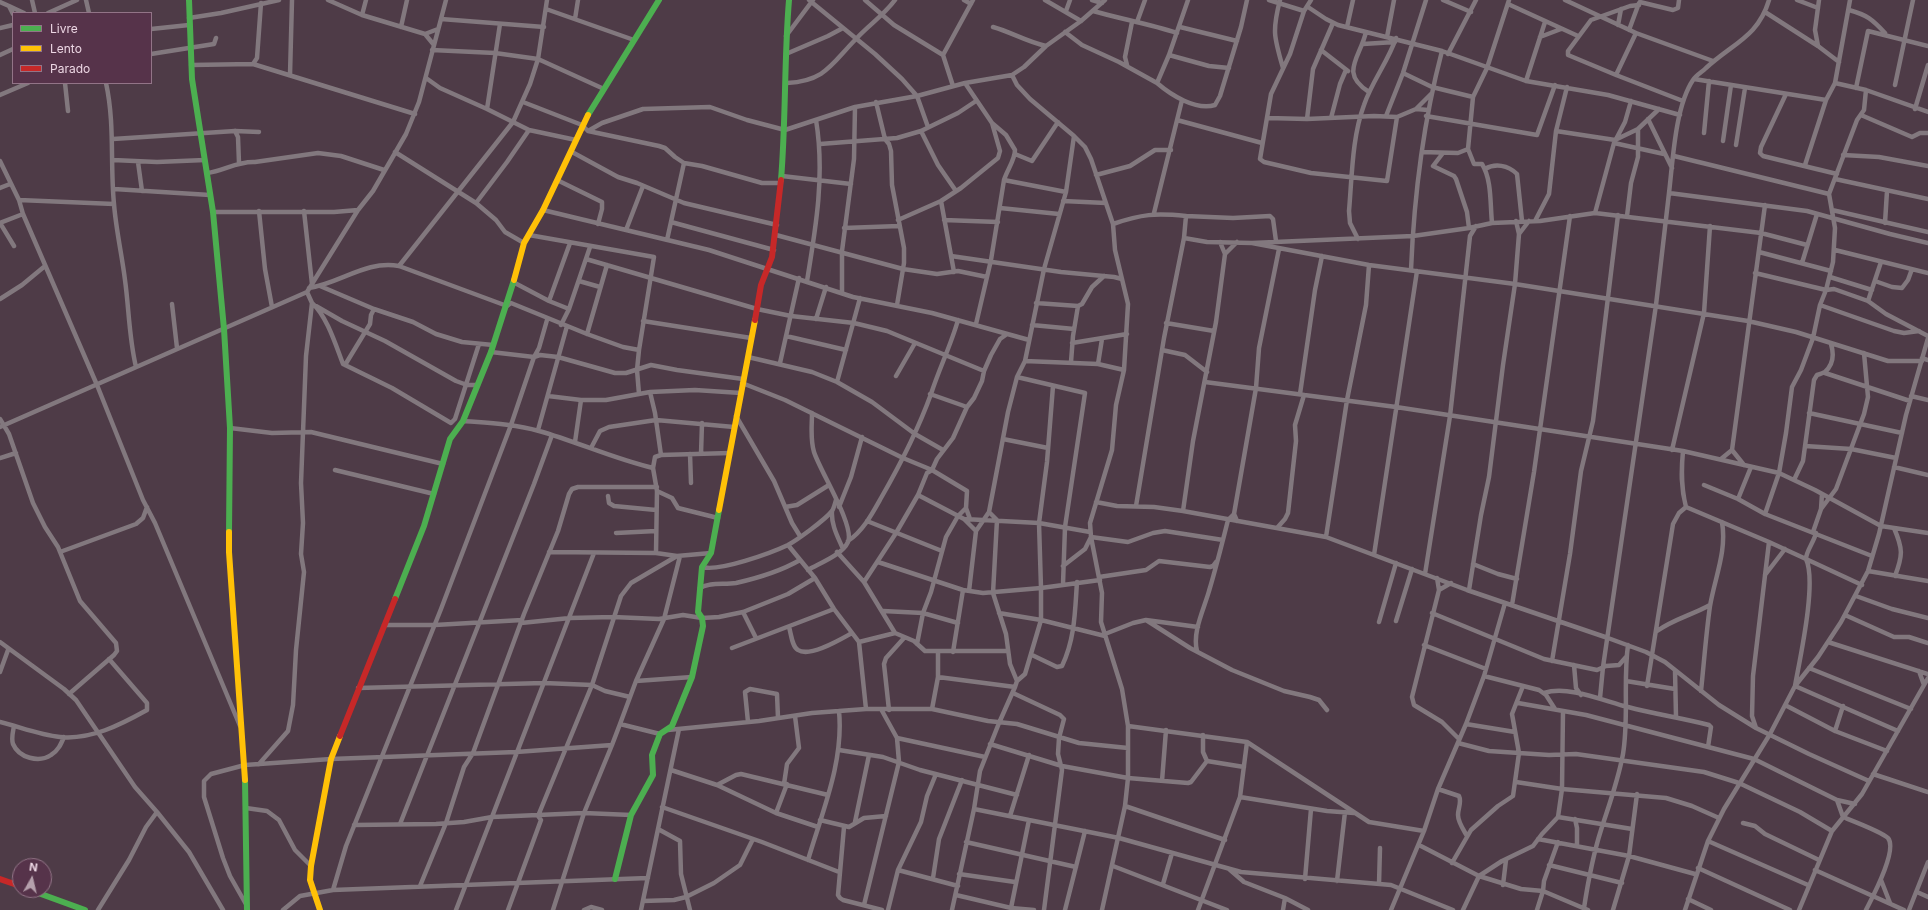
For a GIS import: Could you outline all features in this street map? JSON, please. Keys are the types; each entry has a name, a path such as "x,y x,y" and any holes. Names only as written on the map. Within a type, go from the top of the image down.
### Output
{"street":[{"path":"0,2 6,0"},
{"path":"32,0 35,12"},
{"path":"50,12 77,0"},
{"path":"86,0 89,12"},
{"path":"189,0 191,65 206,160 206,174 213,212 224,330 230,428 229,552 245,765 247,908"},
{"path":"189,18 279,0"},
{"path":"290,75 292,0"},
{"path":"328,0 362,15 425,34 438,29"},
{"path":"362,15 366,0"},
{"path":"401,27 407,0"},
{"path":"310,288 358,210 372,191 415,114 446,0"},
{"path":"399,266 513,122 523,102 538,59 547,0"},
{"path":"575,19 578,0"},
{"path":"320,910 310,880 311,866 331,758 434,494 450,439 463,421 492,348 507,306 524,243 543,210 572,152 582,125 659,0"},
{"path":"620,724 660,734 668,730 672,726 692,678 703,626 702,618 698,612 702,567 711,553 761,285 774,250 786,130 786,36 789,0"},
{"path":"865,0 920,42 943,54 953,86"},
{"path":"787,83 810,81 818,76 831,66 856,39 883,15 895,0"},
{"path":"943,54 972,2 964,0"},
{"path":"1045,0 1081,21"},
{"path":"1066,11 1070,0"},
{"path":"1092,0 1103,2"},
{"path":"1127,66 1125,57 1134,22 1145,0"},
{"path":"1157,83 1180,26 1188,0"},
{"path":"1065,32 1093,50 1120,62 1157,83 1182,100 1210,107 1214,105 1220,96 1237,41 1247,0"},
{"path":"1269,0 1304,11"},
{"path":"1311,0 1308,7 1304,11 1295,42 1271,94 1260,159 1264,162 1311,173 1351,178 1387,180 1396,117"},
{"path":"1347,27 1353,0"},
{"path":"1387,37 1394,0"},
{"path":"1386,116 1403,73 1426,0"},
{"path":"1443,0 1471,12"},
{"path":"1448,54 1476,0"},
{"path":"1565,0 1636,33 1713,61"},
{"path":"1679,0 1678,8 1673,10 1640,2 1598,16 1588,23 1568,51 1568,55 1683,101"},
{"path":"1600,698 1603,668 1656,305 1672,169 1683,101 1694,79 1713,61 1749,35 1760,22 1769,0"},
{"path":"1797,0 1818,8"},
{"path":"1818,46 1815,30 1819,0"},
{"path":"1895,85 1913,0"},
{"path":"786,36 811,1 893,69 917,96 928,127"},
{"path":"0,2 22,12"},
{"path":"588,132 602,123 643,109 710,108 747,120 786,130 855,106 917,96 965,83 1012,75 1024,67 1046,46 1081,21 1103,2"},
{"path":"1279,2 1274,24 1274,36 1283,68"},
{"path":"1492,222 1490,196 1485,169 1482,164 1474,164 1468,149 1469,124 1473,97 1487,68 1508,2 1545,22 1578,36"},
{"path":"1629,30 1640,2"},
{"path":"253,64 257,58 261,3"},
{"path":"1805,165 1826,100 1835,83 1849,4 1873,19 1885,34"},
{"path":"9,6 12,12"},
{"path":"1308,7 1333,23 1442,51 1526,82 1567,87 1631,101 1680,115"},
{"path":"546,9 634,40"},
{"path":"1618,25 1621,9"},
{"path":"1093,10 1177,33"},
{"path":"1765,12 1818,46 1839,62"},
{"path":"441,19 544,27"},
{"path":"1526,82 1545,22"},
{"path":"1307,119 1313,69 1333,23"},
{"path":"0,28 12,24"},
{"path":"487,109 500,24"},
{"path":"1542,30 1551,24"},
{"path":"152,29 189,25"},
{"path":"1180,26 1237,41"},
{"path":"993,27 1009,31 1037,44 1046,46"},
{"path":"786,54 823,39 843,28"},
{"path":"1540,37 1561,28"},
{"path":"1808,40 1815,30"},
{"path":"1856,88 1868,31 1885,34 1928,46"},
{"path":"1366,32 1352,73 1354,80 1369,92"},
{"path":"1616,75 1636,33"},
{"path":"425,34 433,48"},
{"path":"152,54 214,44 216,38"},
{"path":"1363,44 1395,40"},
{"path":"1358,239 1352,230 1349,218 1351,178 1360,116 1369,92 1386,62 1395,40"},
{"path":"433,48 495,53 538,59 563,69 604,90"},
{"path":"0,55 12,49"},
{"path":"1321,50 1352,73"},
{"path":"1374,555 1414,271 1413,236 1426,116 1442,51"},
{"path":"1169,55 1209,66 1228,68"},
{"path":"1120,62 1125,57"},
{"path":"191,65 253,64 415,114"},
{"path":"1915,109 1928,65"},
{"path":"1331,118 1340,84 1346,70"},
{"path":"1403,73 1432,87 1473,97"},
{"path":"1012,75 1017,85 1030,98 1085,147 1113,224 1115,250 1128,304 1124,370 1116,405 1112,450 1090,523 1090,534 1102,593 1101,622 1122,689 1128,726 1128,778 1125,806 1113,866 1102,910"},
{"path":"426,78 440,88 529,130 576,140"},
{"path":"1694,79 1826,100"},
{"path":"1704,133 1709,81"},
{"path":"965,83 992,123 1006,135 1014,145 1015,154 1004,180 991,260 976,324"},
{"path":"1835,83 1866,90 1915,109 1928,112"},
{"path":"0,95 26,84"},
{"path":"65,84 68,111"},
{"path":"106,84 111,113 113,139 114,204 126,289 130,339 136,368"},
{"path":"1426,116 1537,135 1555,85"},
{"path":"1723,141 1731,85"},
{"path":"1535,221 1549,194 1556,131 1567,87"},
{"path":"1736,145 1745,88"},
{"path":"1765,514 1779,473 1792,387 1801,370 1813,338 1820,305 1826,290 1835,250 1835,228 1829,194 1857,120 1864,110 1866,90"},
{"path":"1268,118 1307,119 1360,116 1396,117 1416,109 1431,94"},
{"path":"1786,94 1761,147 1760,153 1763,156 1805,165 1887,191 1928,199"},
{"path":"1154,213 1171,150 1182,100"},
{"path":"820,144 855,140 897,138 921,131 958,113 976,101"},
{"path":"1595,213 1615,142 1625,122 1631,101"},
{"path":"523,102 582,125 588,132 659,146 665,148 675,158 684,163 702,166 762,183 781,179 820,180 850,184"},
{"path":"876,102 885,139 889,144 891,151 892,185 904,256 897,304"},
{"path":"842,293 842,251 855,140 855,106"},
{"path":"1416,109 1428,110"},
{"path":"1615,142 1638,129 1659,109"},
{"path":"1861,115 1912,137 1920,133 1928,133"},
{"path":"1648,119 1672,169"},
{"path":"807,281 814,244 820,180 820,144 816,120"},
{"path":"1177,120 1262,143"},
{"path":"1015,154 1032,161 1058,122"},
{"path":"898,220 941,201 962,188 1000,156 992,123"},
{"path":"1627,216 1631,184 1639,150 1638,129"},
{"path":"476,203 529,130"},
{"path":"235,131 238,137 239,163"},
{"path":"113,139 235,131 259,132"},
{"path":"921,131 938,165 956,191"},
{"path":"1556,131 1615,142 1639,150 1664,154"},
{"path":"953,652 976,531 989,512 1017,377 1025,361 1044,269 1066,192 1074,136"},
{"path":"1422,152 1458,153 1468,149"},
{"path":"1096,175 1134,165 1155,150 1171,150"},
{"path":"395,152 476,203 496,220 505,232 524,243"},
{"path":"572,152 618,177 676,200 777,225"},
{"path":"206,174 224,170 239,163 318,153 341,156 384,170"},
{"path":"1425,574 1450,416 1470,236 1467,212 1456,179 1454,176 1433,166 1443,153"},
{"path":"1843,155 1879,157 1928,166"},
{"path":"1674,156 1829,194"},
{"path":"113,160 138,162 206,160"},
{"path":"0,161 97,385 242,731"},
{"path":"138,162 142,191"},
{"path":"667,240 684,163"},
{"path":"1469,590 1489,476 1515,284 1519,234 1517,174 1508,168 1499,165 1494,165 1485,169"},
{"path":"557,180 602,202 602,209 598,224"},
{"path":"1004,180 1066,192"},
{"path":"0,188 10,184"},
{"path":"626,230 643,186"},
{"path":"114,189 210,195"},
{"path":"1885,223 1887,191"},
{"path":"1669,193 1765,205 1817,214 1928,243"},
{"path":"18,200 114,204"},
{"path":"941,201 954,272"},
{"path":"1063,201 1106,203"},
{"path":"1721,460 1732,450 1748,321 1765,205"},
{"path":"1000,208 1059,214"},
{"path":"213,212 334,212 358,210"},
{"path":"543,210 728,255 842,293 860,298 897,304 976,324 1029,340"},
{"path":"1832,210 1928,232"},
{"path":"304,211 310,288 314,304 345,365 392,388 451,423 454,421 480,344"},
{"path":"260,212 265,269 272,307"},
{"path":"1113,224 1134,217 1154,213 1233,218 1270,216 1273,219 1276,241"},
{"path":"1252,243 1413,236 1468,228 1492,222 1528,222 1595,213 1762,232 1807,245"},
{"path":"14,246 0,223 23,214"},
{"path":"1802,263 1817,214"},
{"path":"1552,661 1570,554 1581,471 1588,436 1593,421 1618,215"},
{"path":"1136,506 1166,323 1184,238 1186,216"},
{"path":"1512,605 1555,329 1570,216"},
{"path":"944,220 998,222"},
{"path":"671,222 774,250"},
{"path":"1519,234 1528,222"},
{"path":"844,228 899,226"},
{"path":"1470,236 1476,226"},
{"path":"1672,450 1704,313 1710,226"},
{"path":"776,234 903,269 937,274 954,272 987,277"},
{"path":"529,235 590,247 652,256 654,258 638,350 637,370 639,394"},
{"path":"1184,238 1207,242 1252,243 1369,265 1515,284 1608,300 1656,305 1748,321 1813,338 1888,361 1928,360"},
{"path":"1183,511 1193,441 1214,331 1225,254 1220,242"},
{"path":"1225,254 1238,242"},
{"path":"549,301 570,243"},
{"path":"561,324 569,309 590,247"},
{"path":"1237,521 1234,514 1256,388 1260,348 1279,249"},
{"path":"1835,250 1928,273"},
{"path":"1759,252 1802,263 1872,290"},
{"path":"951,256 991,260 1044,269 1122,279"},
{"path":"1276,528 1285,519 1288,513 1296,441 1295,426 1302,394 1315,290 1322,256"},
{"path":"586,259 757,309 791,316 854,323 887,331 914,343 947,354 984,371"},
{"path":"1868,301 1881,262"},
{"path":"2,426 136,368 177,348 224,330 310,288 320,286 372,266 387,264 399,266 507,306 511,303 547,320 623,347 638,350"},
{"path":"587,334 607,265"},
{"path":"1326,537 1347,400 1366,305 1369,265"},
{"path":"0,299 22,285 45,266"},
{"path":"1114,277 1120,269"},
{"path":"1875,281 1892,287 1902,288 1908,280 1912,269"},
{"path":"1685,910 1698,868 1708,841 1719,818 1770,734 1795,686 1828,642 1856,596 1868,571 1881,526 1911,396 1928,337 1886,314 1868,301 1834,289 1826,290 1755,273"},
{"path":"1036,303 1078,306 1082,304 1092,288 1104,276"},
{"path":"780,363 799,278"},
{"path":"579,281 600,287"},
{"path":"513,282 549,301 569,309"},
{"path":"320,286 374,309 413,322 436,334 462,342 480,344 534,357 540,355 558,357 615,373 626,373 651,365 743,381 903,458 932,470 967,491 967,519 976,531"},
{"path":"816,319 826,287"},
{"path":"837,382 860,298"},
{"path":"172,304 177,348"},
{"path":"314,304 342,321 365,331 456,381 467,385 478,385"},
{"path":"259,764 288,731 292,716 296,650 304,572 301,554 303,523 301,483 306,356 314,304"},
{"path":"1820,305 1894,331 1904,333 1919,331"},
{"path":"1071,362 1072,343 1078,306"},
{"path":"345,365 370,324 371,315 374,309"},
{"path":"333,890 340,861 408,687 435,624 511,425 534,357 540,348 547,320"},
{"path":"644,320 751,338"},
{"path":"848,541 858,535 867,521 915,434 947,354 958,320"},
{"path":"1166,323 1214,331"},
{"path":"1032,325 1074,329"},
{"path":"538,430 567,326"},
{"path":"864,582 878,562 918,495 927,473 932,470 943,450 953,438 967,407 974,398 982,382 984,371 1000,339 1000,332"},
{"path":"1000,339 1007,334"},
{"path":"1072,343 1127,334"},
{"path":"786,336 846,350"},
{"path":"1098,364 1102,339"},
{"path":"896,376 914,343"},
{"path":"1824,373 1833,359 1834,353 1831,344"},
{"path":"1162,350 1185,355 1207,372"},
{"path":"1821,509 1836,489 1866,404 1867,387 1864,353"},
{"path":"748,356 826,376 872,402 915,434 943,450"},
{"path":"1025,361 1098,364 1124,370"},
{"path":"1794,480 1803,461 1814,380 1817,375 1824,373 1910,402"},
{"path":"1017,377 1083,392 1086,396 1065,527 1063,584"},
{"path":"1205,382 1396,407 1683,452 1779,473 1830,498 1881,526 1928,533"},
{"path":"952,910 974,809 979,778 985,757 998,723 1013,693 1017,681 1026,674 1041,620 1039,523 1048,448 1053,386"},
{"path":"548,396 580,400 606,400 650,392 695,390 741,393"},
{"path":"650,392 661,455"},
{"path":"930,394 967,407"},
{"path":"1911,396 1928,400"},
{"path":"575,442 580,400"},
{"path":"808,570 843,549 850,534 840,506 814,451 811,438 812,413"},
{"path":"1809,413 1902,433"},
{"path":"736,416 760,455 792,523 800,536"},
{"path":"0,420 2,426 7,429 33,503 60,552 80,601 116,642 117,651 69,694"},
{"path":"590,448 600,431 604,428 656,420 702,423 734,428"},
{"path":"463,421 511,425 538,430 575,442 616,458 653,468"},
{"path":"701,454 702,423"},
{"path":"230,428 286,433 304,432 334,437 443,464"},
{"path":"400,824 552,435"},
{"path":"702,567 708,569 725,566 747,560 788,545 840,506 851,477 862,437"},
{"path":"1003,439 1048,448"},
{"path":"1805,446 1851,449 1896,458"},
{"path":"1732,450 1744,465"},
{"path":"1683,452 1681,483 1686,507"},
{"path":"0,458 16,453"},
{"path":"656,553 657,489 653,468 655,457 661,455 730,453"},
{"path":"690,454 691,483"},
{"path":"1738,499 1751,467"},
{"path":"1894,467 1928,475"},
{"path":"336,470 434,494"},
{"path":"785,507 797,505 829,485"},
{"path":"1704,485 1738,499 1765,514 1872,556"},
{"path":"420,886 446,823 464,767 473,753 572,489 578,487 657,489 670,497 678,508 718,518"},
{"path":"1795,686 1810,590 1809,567 1806,554 1813,544 1814,532 1821,509 1822,494"},
{"path":"918,495 958,516 967,519 1039,523 1065,527 1128,542 1153,533 1165,531 1223,540"},
{"path":"608,496 609,503 614,506 656,510"},
{"path":"836,500 832,511 832,520 843,549"},
{"path":"1096,502 1183,511 1326,537 1451,584 1628,645 1653,656 1675,670 1719,705 1756,728 1869,781"},
{"path":"60,552 136,524 143,518 147,507"},
{"path":"1686,507 1731,525 1862,584"},
{"path":"1647,686 1673,524 1679,513 1686,507"},
{"path":"917,644 923,613 935,580 946,537 958,516 966,508"},
{"path":"989,512 997,520 993,593 1010,664 1017,681"},
{"path":"1197,651 1196,642 1198,626 1228,520 1234,514"},
{"path":"867,521 942,551"},
{"path":"1702,691 1710,605 1722,557 1724,532 1722,522"},
{"path":"1724,532 1731,525"},
{"path":"1894,528 1902,550 1901,560 1895,576"},
{"path":"616,533 656,531"},
{"path":"1064,566 1085,549 1090,534"},
{"path":"1756,728 1752,716 1752,682 1769,542"},
{"path":"788,545 815,578 834,609 859,642 866,709"},
{"path":"1765,575 1785,549"},
{"path":"549,552 594,554 656,553 678,556 711,553"},
{"path":"837,552 864,582 896,633 917,644 925,651 1008,651"},
{"path":"456,910 594,554"},
{"path":"508,910 541,820 538,816 564,749 592,685 621,596 631,584 678,556"},
{"path":"553,910 564,881 584,813 636,681 664,619 678,556"},
{"path":"878,562 966,590 993,593 1041,588 1146,570 1159,561 1210,567 1213,566 1218,559"},
{"path":"700,588 704,586 735,583 757,577 781,569 800,560"},
{"path":"1379,622 1396,563"},
{"path":"1473,564 1498,574 1517,578"},
{"path":"1396,621 1412,569"},
{"path":"1868,571 1928,581"},
{"path":"384,625 479,623 613,617 664,619 683,614 702,618 719,617 743,612 788,594 815,578"},
{"path":"1437,578 1439,590 1424,645 1412,701 1417,707 1442,722 1459,741 1489,751 1519,754 1576,754 1704,772 1739,783 1800,812 1832,832"},
{"path":"1032,655 1057,667 1062,666 1071,645 1074,629 1077,582"},
{"path":"1439,590 1451,584"},
{"path":"1856,596 1892,609 1928,618"},
{"path":"1391,910 1419,845 1438,789 1466,724 1484,676 1505,603"},
{"path":"1657,631 1674,620 1694,614 1710,605"},
{"path":"732,648 834,609"},
{"path":"883,611 923,613 958,623"},
{"path":"743,612 756,638"},
{"path":"999,613 1041,620 1074,629 1105,635 1133,623 1146,620 1198,626"},
{"path":"1432,613 1532,656 1552,661 1597,670 1618,665 1626,657"},
{"path":"524,614 534,620"},
{"path":"1845,615 1894,638 1909,637 1928,643"},
{"path":"1146,620 1232,670 1263,683 1319,700 1327,710"},
{"path":"789,627 795,647 799,651 803,652 827,647 852,633"},
{"path":"859,642 896,633"},
{"path":"889,710 884,664 889,654 904,638"},
{"path":"0,642 8,650 55,682 76,700 134,788 158,812 189,852 223,910"},
{"path":"1828,642 1928,674"},
{"path":"1424,645 1486,669"},
{"path":"1419,845 1479,876 1503,885 1520,889 1544,891 1586,909 1590,876 1596,850 1614,793 1621,761 1626,726 1627,707 1625,670 1628,645"},
{"path":"0,672 8,650"},
{"path":"932,709 938,677 938,652"},
{"path":"0,722 64,737 98,734 147,710 147,703 109,659"},
{"path":"1574,665 1576,688 1581,695"},
{"path":"1618,665 1625,670"},
{"path":"1809,668 1911,709"},
{"path":"1675,670 1676,717"},
{"path":"1919,671 1924,685"},
{"path":"1484,676 1533,688 1544,693 1555,709"},
{"path":"938,677 1015,687"},
{"path":"636,681 692,678"},
{"path":"1799,910 1808,885 1832,832 1855,804 1928,678"},
{"path":"1626,681 1647,686 1675,689"},
{"path":"358,688 544,684 592,685 604,691 630,697"},
{"path":"1452,863 1467,836 1498,806 1512,798 1516,782 1519,754 1512,714 1523,686"},
{"path":"1795,686 1898,731"},
{"path":"1571,693 1576,688"},
{"path":"748,722 745,692 750,689 777,694 778,718"},
{"path":"1544,693 1558,691 1600,698 1627,707 1709,725 1711,727 1708,747"},
{"path":"1013,693 1063,717 1058,754 1062,766 1056,825 1044,910"},
{"path":"1518,702 1626,726 1754,759 1837,800 1855,804"},
{"path":"1785,705 1835,731 1887,750"},
{"path":"1835,731 1843,706"},
{"path":"668,730 840,711 866,709 932,709 998,723 1017,724 1078,743 1128,748"},
{"path":"864,904 899,762 897,738 880,709"},
{"path":"808,860 828,795 839,750 840,711"},
{"path":"1463,910 1479,876 1533,846 1558,817 1562,788 1563,711"},
{"path":"776,813 785,784 787,764 799,748 795,716"},
{"path":"1466,724 1515,732"},
{"path":"14,726 12,739 14,746 24,756 35,759 42,759 52,755 64,737"},
{"path":"1128,726 1247,742 1302,776 1369,822 1424,831"},
{"path":"642,910 679,729"},
{"path":"1162,781 1166,730"},
{"path":"615,878 631,815 652,775 652,755 660,734"},
{"path":"1203,735 1204,752 1207,761"},
{"path":"897,738 985,757"},
{"path":"1198,910 1240,797 1247,742"},
{"path":"990,744 1062,766 1128,778 1162,781 1192,782 1207,761"},
{"path":"247,908 230,876 223,858 204,797 204,780 211,774 245,765 331,758 516,752 612,745"},
{"path":"839,750 899,762 936,774 1017,794"},
{"path":"855,822 870,755"},
{"path":"1010,816 1029,755"},
{"path":"1207,761 1244,767"},
{"path":"671,770 717,785 776,813 818,826"},
{"path":"717,785 736,774 741,774 828,795"},
{"path":"888,910 898,870 921,822 927,796 936,774"},
{"path":"1873,774 1928,792"},
{"path":"933,878 939,839 962,780"},
{"path":"1516,782 1562,788 1637,794 1679,801 1719,818"},
{"path":"1438,789 1459,796 1461,799 1458,815 1459,821 1467,836"},
{"path":"1614,910 1629,856 1637,794"},
{"path":"1240,797 1354,813"},
{"path":"1837,800 1843,817 1887,838 1890,842 1890,849 1881,880 1866,910"},
{"path":"1125,806 1225,840"},
{"path":"662,807 753,839 839,872"},
{"path":"246,808 267,811 279,820 295,850 311,866"},
{"path":"1305,879 1311,808"},
{"path":"974,809 1119,838 1229,869 1263,875 1391,885 1453,910"},
{"path":"98,910 129,860 146,826 158,812"},
{"path":"1336,881 1345,812"},
{"path":"354,825 446,823 492,817 584,813 631,815"},
{"path":"820,820 844,827 864,818 886,816"},
{"path":"1558,817 1632,829"},
{"path":"1575,819 1577,828 1577,846"},
{"path":"1011,908 1015,882 1029,820"},
{"path":"1744,823 1755,826 1765,834 1819,860"},
{"path":"844,827 838,894 840,898 882,910"},
{"path":"658,829 680,841 680,862 686,897 690,910"},
{"path":"1065,910 1085,832"},
{"path":"643,901 660,902 686,897 714,883 740,865 753,839"},
{"path":"1538,839 1629,856 1696,874"},
{"path":"1708,841 1808,885"},
{"path":"966,842 1076,867"},
{"path":"1537,910 1544,891 1549,865 1558,842"},
{"path":"1379,884 1380,848"},
{"path":"1163,884 1172,853"},
{"path":"1503,885 1506,860"},
{"path":"1909,910 1928,862"},
{"path":"1549,865 1622,883"},
{"path":"1113,866 1163,884 1227,910"},
{"path":"1698,868 1790,910"},
{"path":"1229,869 1244,882 1285,898 1308,910"},
{"path":"898,870 933,878 958,886"},
{"path":"1815,870 1903,910"},
{"path":"959,874 1015,882"},
{"path":"283,910 300,896 313,892 333,890 615,878 648,878"},
{"path":"0,879 12,883"},
{"path":"1881,880 1890,903"},
{"path":"1917,892 1928,897"},
{"path":"956,895 1011,908 1034,910"},
{"path":"52,898 84,910"},
{"path":"1283,910 1285,898"},
{"path":"1688,899 1711,910"},
{"path":"584,910 591,907 602,910"}],"traffic: fast":[{"path":"189,0 192,79 213,212 224,329 230,428 229,532"},
{"path":"588,115 659,0"},
{"path":"781,180 789,0"},
{"path":"395,599 424,526 450,439 463,421 491,352 514,280"},
{"path":"615,879 631,815 653,775 652,755 660,734 672,726 692,677 703,626 702,618 698,612 702,567 711,553 719,510"},
{"path":"245,780 247,910"},
{"path":"52,898 85,910"}],"traffic: slow":[{"path":"514,280 524,243 543,210 588,115"},
{"path":"719,510 755,320"},
{"path":"229,532 229,552 245,780"},
{"path":"320,910 310,880 311,866 331,759 340,736"}],"traffic: jam":[{"path":"755,320 761,285 772,257 781,180"},
{"path":"340,736 395,599"},
{"path":"0,879 12,883"}]}
